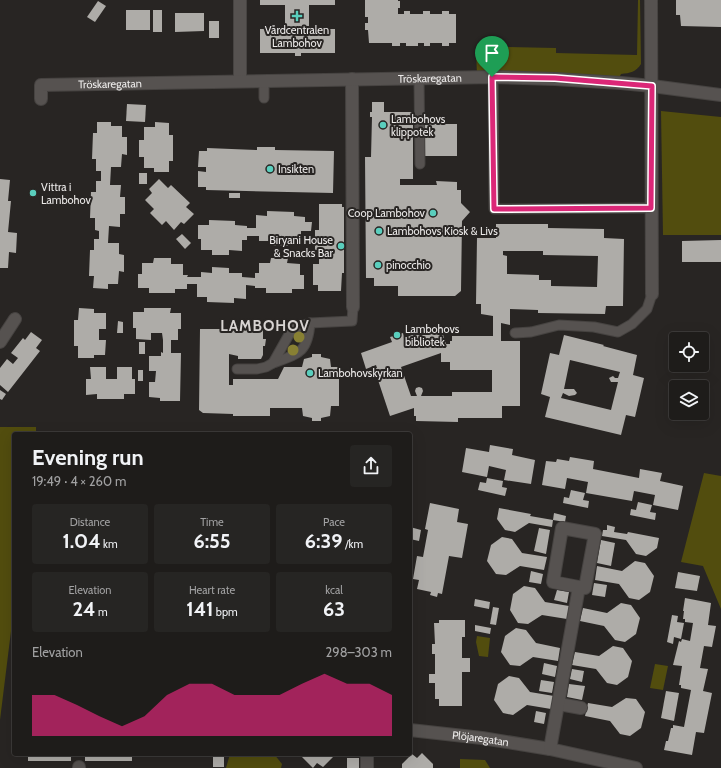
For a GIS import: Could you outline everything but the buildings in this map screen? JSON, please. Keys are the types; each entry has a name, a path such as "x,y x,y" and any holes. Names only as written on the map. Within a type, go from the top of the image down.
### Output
{"street":[{"path":"240,0 240,82"},
{"path":"651,0 652,294"},
{"name":"Tröskaregatan","path":"41,99 41,85 492,77 555,78 652,86 721,95"},
{"path":"352,79 353,307"},
{"path":"0,342 15,319"},
{"path":"562,528 595,534 585,588 580,587 553,582 562,528"},
{"path":"550,749 580,587"},
{"path":"558,704 581,708"},
{"name":"Plöjaregatan","path":"412,730 482,738 550,749 636,768"},
{"path":"367,756 367,768"}],"lane":[{"path":"492,77 494,209 651,208"},
{"path":"419,78 420,164"},
{"path":"264,81 264,98"},
{"path":"515,333 531,332 559,325 594,327 618,332 632,324 647,309 652,294"},
{"path":"273,363 291,331 310,323 352,320 353,307"},
{"path":"236,369 256,369 266,367 301,351 309,337 310,323"}],"shaded area":[{"path":"638,0 640,0 641,64 632,72 621,74 618,80 477,75 476,51 504,47 556,48 556,53 637,55"},
{"path":"661,111 721,117 721,235 663,235"},
{"path":"0,427 36,427 36,432 12,432 12,623 0,720"},
{"path":"704,473 721,476 721,609 703,566 681,562"},
{"path":"477,636 490,638 488,657 479,656 476,642"},
{"path":"655,664 668,666 663,690 650,688"},
{"path":"229,756 276,756 282,764 281,768 226,768"},
{"path":"460,759 485,760 490,768 460,768"}],"place":[{"name":"Vårdcentralen Lambohov","path":"297,16"},
{"name":"Lambohovs klippotek","path":"383,125"},
{"name":"Insikten","path":"270,169"},
{"name":"Vittra i Lambohov","path":"33,193"},
{"name":"Coop Lambohov","path":"433,213"},
{"name":"Lambohovs Kiosk & Livs","path":"379,231"},
{"name":"Biryani House & Snacks Bar","path":"341,246"},
{"name":"pinocchio","path":"378,265"},
{"name":"Lambohovs bibliotek","path":"397,335"},
{"name":"Lambohovskyrkan","path":"310,373"}],"district":[{"name":"LAMBOHOV","path":"265,326"}],"route":[{"path":"492,77 555,78 652,86 651,208 494,209 492,77"}]}
